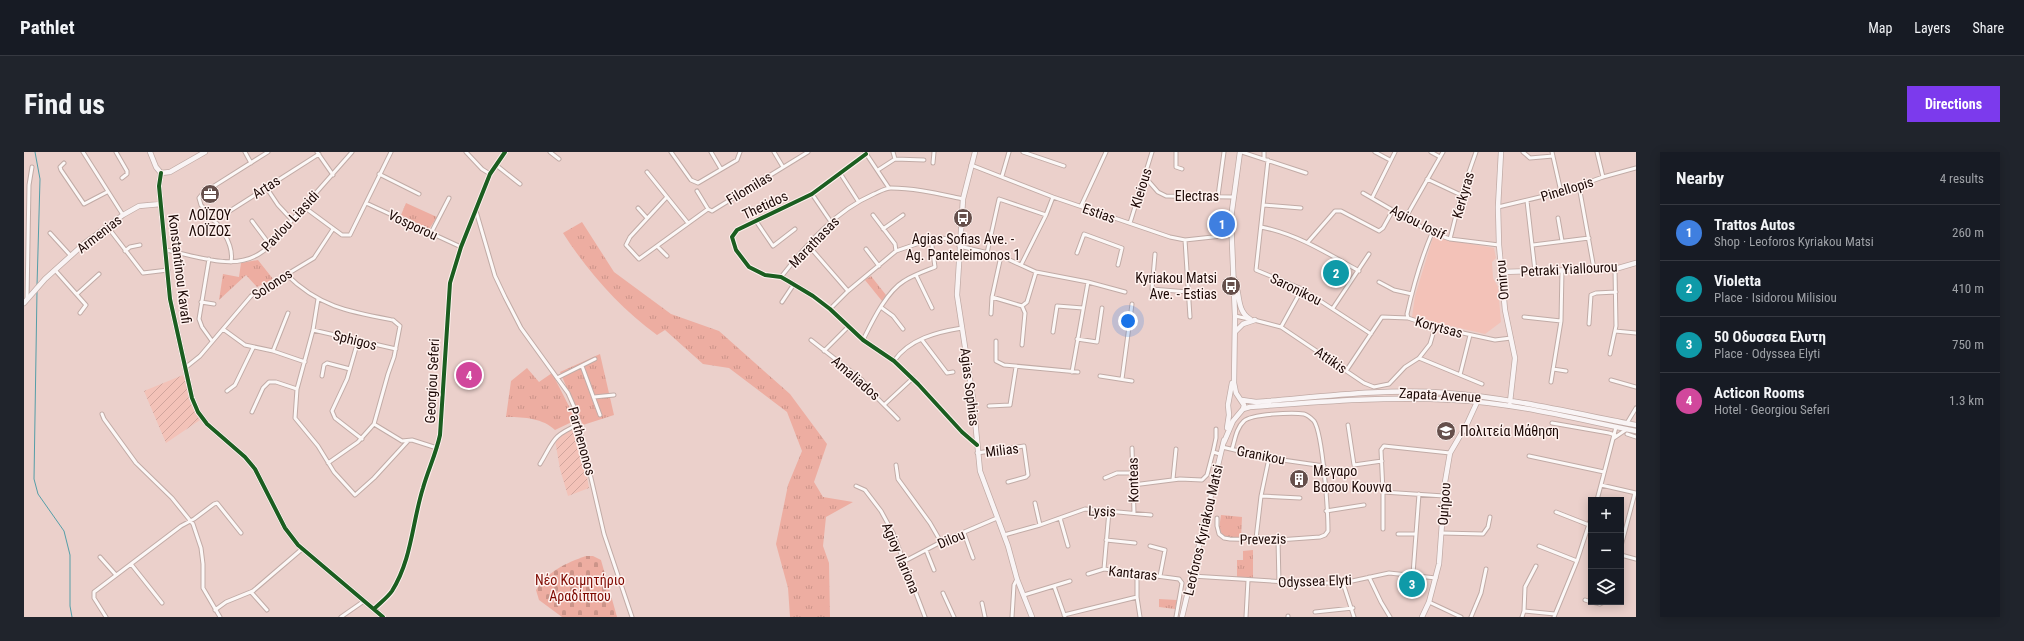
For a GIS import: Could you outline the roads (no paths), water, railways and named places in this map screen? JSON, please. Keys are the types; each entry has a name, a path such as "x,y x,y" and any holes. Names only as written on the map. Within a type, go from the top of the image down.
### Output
{"street":[{"path":"83,152 122,215"},
{"path":"116,152 127,172 122,178"},
{"path":"150,152 156,167 161,173 170,172 205,152"},
{"path":"245,152 251,163"},
{"path":"231,262 232,253 229,242 201,205 199,198 203,193 268,152"},
{"name":"Pavlou Liasidi","path":"166,250 231,262 254,258 270,245 352,152"},
{"path":"304,207 344,236 350,235 391,152"},
{"path":"466,152 482,169 490,174"},
{"name":"Georgiou Seferi","path":"375,608 392,592 405,564 422,489 437,448 442,413 450,283 461,247 490,174 505,152"},
{"path":"550,152 559,159"},
{"path":"671,152 691,180 696,183 701,182 736,160 740,152"},
{"path":"711,152 721,169"},
{"path":"774,152 784,167"},
{"name":"Filomilas","path":"697,191 708,209 712,211 808,152"},
{"path":"893,152 895,160"},
{"path":"933,163 934,152"},
{"name":"Agias Sophias","path":"975,152 963,199 959,239 957,295 983,481 1004,535 1017,579 1014,585 1012,617"},
{"path":"1002,176 1009,152"},
{"path":"1023,152 1064,166"},
{"path":"1081,206 1106,152"},
{"name":"Kleious","path":"1130,223 1152,152"},
{"path":"1176,152 1176,167 1182,169"},
{"path":"1218,196 1224,152"},
{"path":"1241,152 1264,158 1306,173"},
{"name":"Leoforos Kyriakou Matsi","path":"1223,445 1228,424 1229,401 1233,375 1235,316 1231,235 1233,197 1241,152"},
{"path":"1264,152 1264,158"},
{"path":"1375,152 1390,160"},
{"path":"1372,198 1394,152"},
{"path":"1431,152 1440,157"},
{"path":"1406,217 1443,152"},
{"name":"Kerkyras","path":"1450,239 1461,195 1476,152"},
{"name":"Omirou","path":"1501,152 1498,207 1499,245 1505,310 1515,365 1509,407"},
{"path":"1524,152 1530,158 1552,154 1561,192"},
{"path":"1597,152 1603,177"},
{"path":"318,153 333,175"},
{"name":"Artas","path":"214,221 318,153"},
{"path":"866,153 889,188"},
{"name":"Thetidos","path":"781,277 769,277 753,270 742,260 733,245 732,237 736,232 756,221 812,194 866,153"},
{"path":"878,170 895,160 924,160"},
{"path":"1268,160 1261,226 1284,232 1308,242 1359,271"},
{"path":"64,163 60,168 84,204 107,192"},
{"path":"496,164 520,184"},
{"name":"Estias","path":"971,165 1053,197 1162,235 1185,240 1231,235"},
{"path":"27,300 29,185 32,167"},
{"name":"Pinellopis","path":"1498,207 1561,192 1603,177 1636,168"},
{"path":"647,172 666,198 688,223"},
{"name":"Konstantinou Kavafi","path":"161,173 159,186 170,299 192,398 198,412 215,432 251,463 261,478 285,528 302,549 364,601 375,608 383,617"},
{"path":"840,173 858,201"},
{"path":"379,174 419,194"},
{"name":"Electras","path":"1144,176 1158,192 1166,196 1233,197"},
{"path":"1427,179 1461,195"},
{"path":"1579,186 1594,269"},
{"path":"266,187 278,205 292,220"},
{"name":"Marathasas","path":"781,277 808,245 831,222 858,201 889,188 926,191 963,199"},
{"name":"Agiou Iosif","path":"1363,193 1432,232 1450,239 1499,245"},
{"path":"812,194 831,222"},
{"path":"1021,265 1046,215 1053,197"},
{"path":"431,233 449,198"},
{"path":"666,198 630,237 626,245 639,259 708,209"},
{"path":"987,253 999,200 1046,215"},
{"path":"1527,201 1535,271"},
{"name":"Vosporou","path":"366,203 461,247"},
{"name":"Armenias","path":"27,300 55,270 122,215 139,206 161,204"},
{"path":"1264,205 1300,208"},
{"path":"638,208 647,218"},
{"path":"1308,242 1336,211 1379,231 1383,228 1393,210"},
{"name":"Parthenonos","path":"476,211 495,276 505,298 522,328 568,393 579,424 604,534 632,617"},
{"path":"873,215 895,244 896,251"},
{"path":"883,229 903,215"},
{"path":"1558,218 1562,241"},
{"path":"252,221 270,245"},
{"name":"Thetidos","path":"756,221 773,246 795,229"},
{"name":"Saronikou","path":"1261,226 1256,270 1302,290 1333,308 1371,334"},
{"name":"Solonos","path":"185,368 200,356 251,296 314,258 333,229"},
{"path":"110,230 143,273 168,270"},
{"name":"Korytsas","path":"1432,232 1423,254 1407,314 1408,318 1435,327 1470,335 1496,340 1511,338"},
{"path":"50,233 71,256"},
{"path":"1077,253 1084,234 1122,248 1118,266"},
{"path":"1533,245 1589,238"},
{"path":"862,340 897,286 916,275 935,267 931,239"},
{"path":"830,309 848,291 896,251 931,239 959,239"},
{"path":"1185,240 1190,317"},
{"path":"125,251 130,247 140,245"},
{"path":"808,245 848,291"},
{"path":"657,246 667,256"},
{"path":"959,246 1001,256 1036,272 1088,282 1125,292"},
{"path":"866,249 879,266"},
{"path":"1155,254 1152,289 1188,292"},
{"path":"1333,308 1369,254"},
{"path":"991,314 992,297 1001,256"},
{"path":"209,259 201,302 200,322 212,341"},
{"name":"Petraki Yiallourou","path":"1502,272 1615,269 1636,264"},
{"path":"1610,354 1615,332 1615,269"},
{"path":"55,270 86,305 80,313"},
{"path":"1551,382 1561,321 1562,270"},
{"path":"1022,306 1027,302 1036,272"},
{"path":"77,294 99,274"},
{"path":"286,274 318,299 338,309 393,320 400,324 396,350 374,424 362,439 328,463"},
{"path":"1233,274 1238,286 1241,310 1244,316 1250,319"},
{"path":"916,275 932,308"},
{"path":"781,277 794,284 830,309 862,340 894,361 913,378 962,432 977,445"},
{"path":"1072,372 1088,282"},
{"path":"1379,282 1394,290 1412,294"},
{"path":"782,302 794,284"},
{"path":"1281,327 1302,290"},
{"path":"1589,324 1591,296 1596,293 1616,292"},
{"path":"992,297 1022,306"},
{"path":"318,299 313,330 297,389 295,418 318,446 334,472 355,495 374,478 408,441"},
{"path":"201,302 214,304"},
{"path":"1122,379 1132,304"},
{"path":"1022,306 1025,313 1022,345"},
{"path":"1053,332 1057,306 1083,308"},
{"path":"882,308 893,316 903,329"},
{"path":"1077,339 1097,342 1102,308"},
{"path":"273,351 288,313"},
{"name":"Attikis","path":"1235,316 1281,327 1364,383 1374,387 1389,384 1405,367 1419,358 1430,344 1435,327"},
{"path":"1346,371 1382,317 1408,318"},
{"path":"1524,317 1561,321"},
{"path":"1235,332 1243,324 1255,320"},
{"path":"824,351 848,327"},
{"path":"894,361 905,348 940,332 962,328"},
{"path":"223,329 241,344 253,348 273,351 305,362"},
{"name":"Sphigos","path":"313,330 396,350"},
{"path":"1615,332 1636,333"},
{"path":"1460,375 1470,335"},
{"name":"Amaliados","path":"811,340 862,380 898,419"},
{"path":"922,340 947,373 953,372"},
{"path":"358,341 350,369 332,413 335,418 362,439"},
{"path":"996,342 996,361 1004,365 1078,372"},
{"path":"227,391 235,385 253,348"},
{"path":"1419,358 1482,384"},
{"path":"558,378 595,359"},
{"path":"322,376 324,365 327,363 350,369"},
{"path":"582,366 600,414"},
{"path":"989,406 1010,405 1016,367"},
{"path":"1553,369 1566,371"},
{"name":"Leoforos Kyriakou Matsi","path":"1182,617 1220,454 1233,421 1241,410 1241,399 1235,390 1233,375"},
{"path":"1100,376 1132,381"},
{"path":"885,404 913,378"},
{"path":"1611,380 1636,387"},
{"path":"252,412 263,388 269,382 276,382 297,389"},
{"name":"Zapata Avenue","path":"1241,399 1256,402 1372,393 1411,392 1479,396 1636,425"},
{"path":"594,397 614,395"},
{"name":"Ομήρου","path":"1422,617 1429,602 1436,578 1450,453 1467,424 1479,396"},
{"path":"1229,401 1233,398 1241,399"},
{"name":"Zapata Avenue","path":"1241,410 1250,407 1385,399 1455,400 1509,407 1616,427 1628,432 1636,431"},
{"path":"1627,423 1636,408"},
{"path":"1229,409 1234,413 1241,410"},
{"path":"102,414 104,419 136,463 172,498 191,521 201,548 203,588 220,617"},
{"path":"1232,449 1239,427 1249,418 1304,414 1311,418 1317,428 1324,466 1326,511 1364,505"},
{"path":"1552,423 1609,433 1614,437"},
{"path":"374,424 398,440 412,440 437,448"},
{"path":"540,464 554,438 563,431 579,424"},
{"path":"1348,425 1354,465 1382,461"},
{"path":"1598,497 1616,427"},
{"path":"1133,485 1173,479 1200,481 1204,479 1207,475 1213,452 1216,429"},
{"path":"1614,437 1628,432 1636,437"},
{"name":"Granikou","path":"1223,445 1232,449 1269,458 1324,466"},
{"name":"Milias","path":"978,453 1024,446 1028,475 1026,478 1008,482"},
{"path":"1383,529 1382,461 1380,450 1384,446 1450,453"},
{"name":"Konteas","path":"1132,448 1134,513"},
{"path":"1173,479 1176,449"},
{"path":"1213,452 1220,454"},
{"path":"1529,456 1604,472"},
{"path":"1256,539 1261,496 1269,458"},
{"path":"896,465 898,478 941,542"},
{"path":"1105,478 1117,473 1132,473"},
{"name":"Agioy Ilariona","path":"856,486 865,490 881,511 893,533 905,561 925,617"},
{"path":"1601,486 1636,493 1624,535"},
{"path":"1383,492 1444,496"},
{"path":"1413,574 1418,494"},
{"path":"1261,496 1300,498"},
{"path":"106,617 93,594 181,526 191,521 216,503 241,534"},
{"path":"1035,503 1040,525"},
{"name":"Lysis","path":"1004,535 1040,525 1085,509 1151,515"},
{"path":"1104,569 1109,511"},
{"name":"Prevezis","path":"1217,518 1218,530 1223,538 1278,540 1325,535 1328,528 1326,511"},
{"path":"1556,512 1588,525"},
{"path":"1442,533 1484,534 1488,527 1490,517"},
{"name":"Dilou","path":"905,561 941,542 997,518"},
{"path":"1060,518 1068,546"},
{"path":"1524,611 1554,616 1577,561 1588,528"},
{"path":"964,533 973,558"},
{"path":"1398,534 1416,534"},
{"path":"1106,540 1135,543"},
{"path":"1278,540 1279,583"},
{"path":"1150,546 1165,550 1160,576"},
{"path":"1539,546 1577,561"},
{"path":"215,610 226,602 251,592 302,549"},
{"path":"926,550 934,570"},
{"path":"1624,556 1636,559"},
{"path":"100,557 116,575"},
{"path":"131,564 162,603"},
{"path":"1522,617 1524,611 1525,587 1536,566"},
{"name":"Kantaras","path":"1088,574 1104,569 1179,579 1182,583 1179,604"},
{"path":"1471,617 1481,593 1486,569"},
{"path":"1137,573 1137,597 1140,617"},
{"name":"Odyssea Elyti","path":"1192,576 1279,583 1343,583 1390,573 1413,574 1436,578"},
{"path":"1369,577 1390,617"},
{"path":"1017,579 1032,617"},
{"path":"1024,595 1070,580"},
{"path":"1246,617 1248,580"},
{"path":"1343,583 1353,608 1354,617"},
{"path":"1054,586 1065,616 1137,597"},
{"path":"251,592 267,610"},
{"path":"943,593 954,617"},
{"path":"341,617 364,601"},
{"path":"1429,602 1461,617"},
{"path":"982,603 985,617"},
{"path":"1176,617 1179,604 1185,605"},
{"path":"1315,612 1353,608"}],"waterway":[{"path":"35,152 40,179 37,286"},
{"path":"37,291 34,479 38,494 64,531 70,555 70,606 72,617"}],"place":[{"name":"ΛΟΪΖΟΥ ΛΟΪΖΟΣ","path":"210,194"},
{"name":"Agias Sofias Ave. - Ag. Panteleimonos 1","path":"963,218"},
{"name":"Trattos Autos","path":"1222,224"},
{"name":"Violetta","path":"1336,273"},
{"name":"Kyriakou Matsi Ave. - Estias","path":"1231,286"},
{"name":"Acticon Rooms","path":"469,375"},
{"name":"Πολιτεία Μάθηση","path":"1446,431"},
{"name":"Μεγαρο Βασου Κουννα","path":"1299,479"},
{"name":"50 Οδυσσεα Ελυτη","path":"1412,584"}],"park label":[{"name":"Νέο Κοιμητήριο Αραδίππου","path":"580,588"}]}
